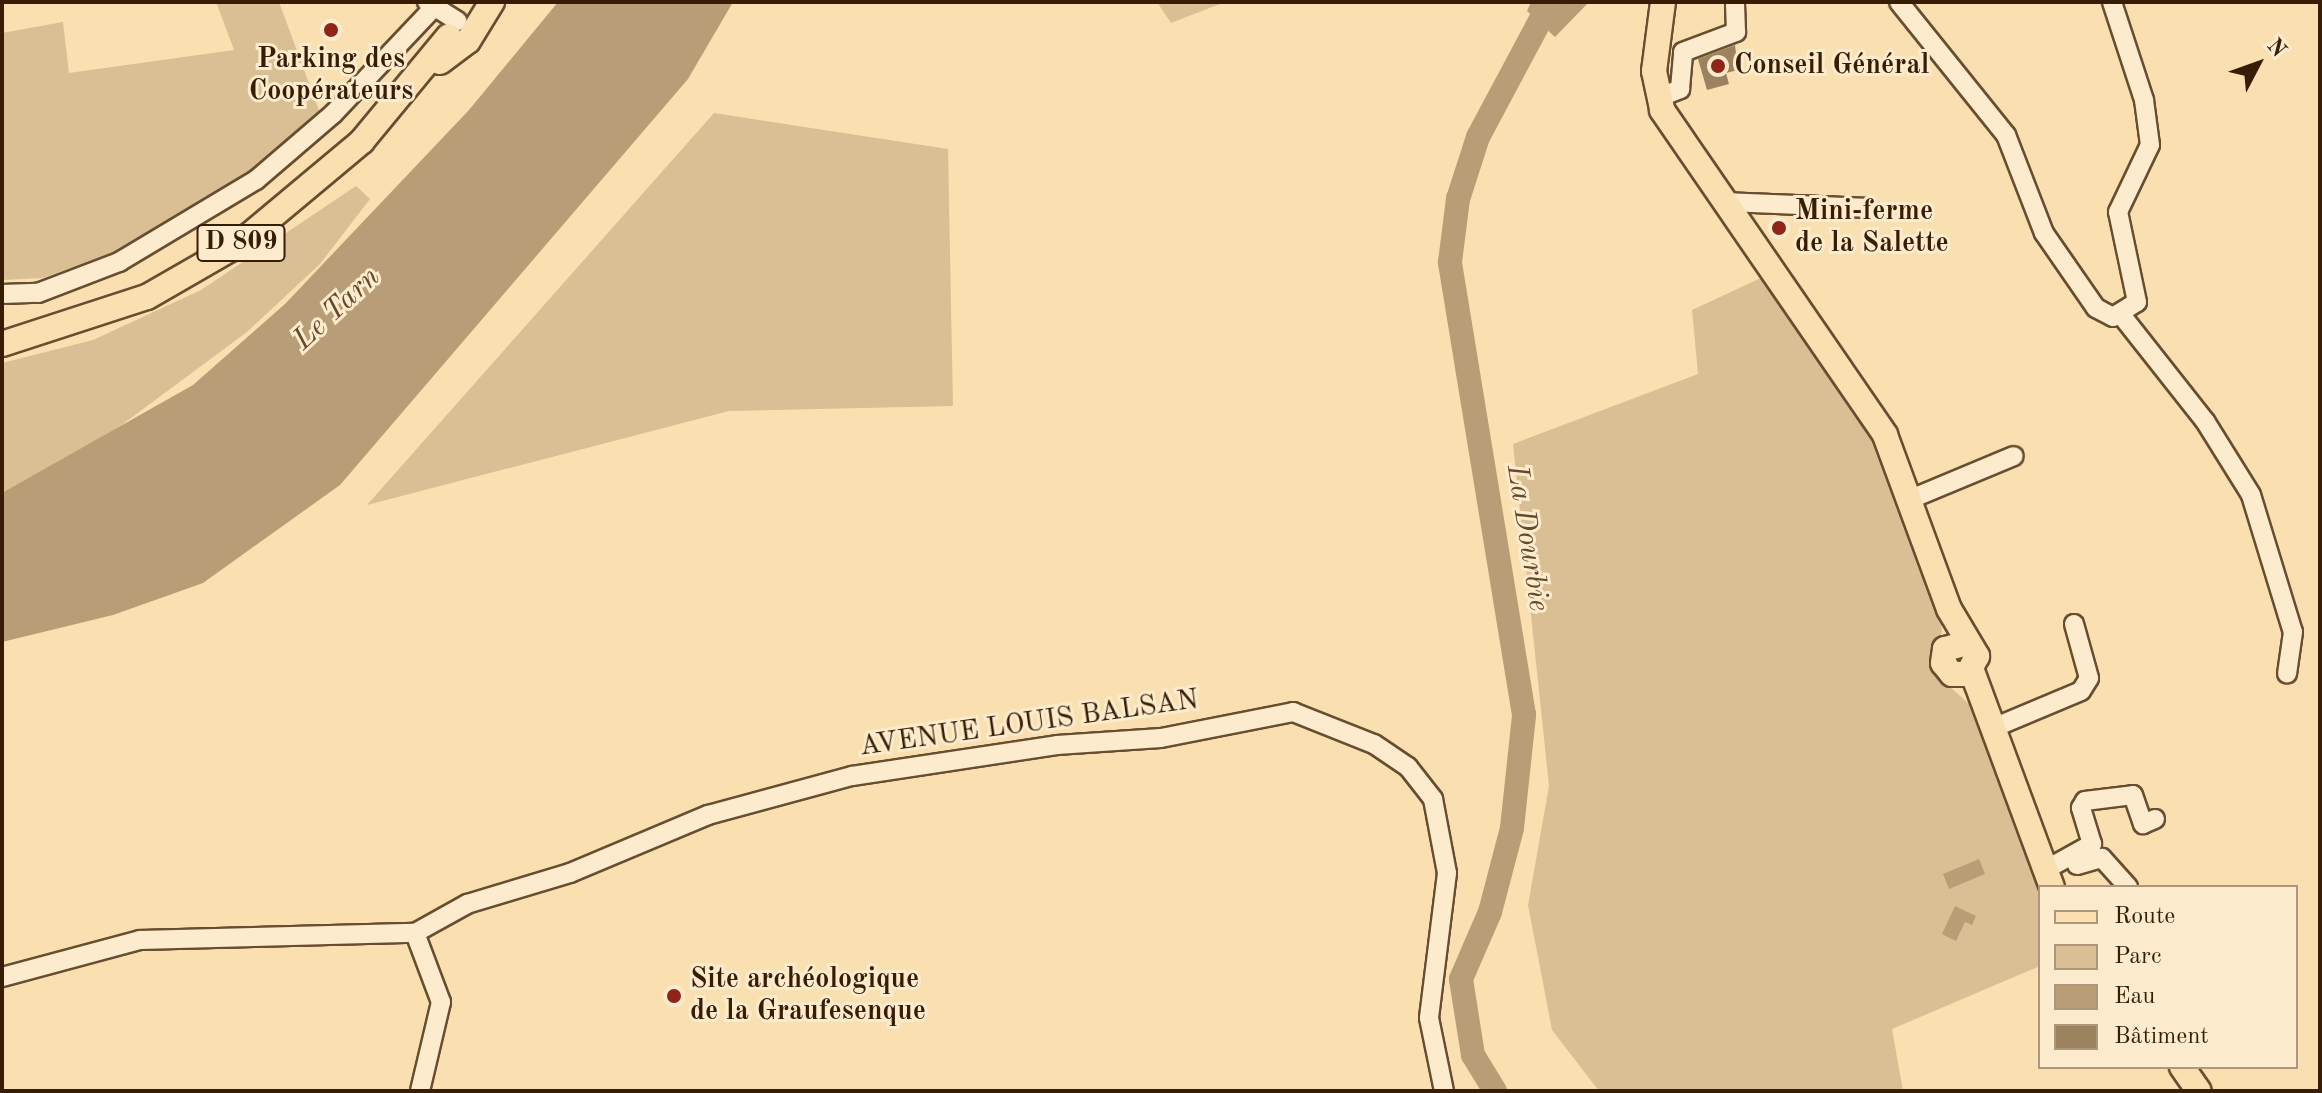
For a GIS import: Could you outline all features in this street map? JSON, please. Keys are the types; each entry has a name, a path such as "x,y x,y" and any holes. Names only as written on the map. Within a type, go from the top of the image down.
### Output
{"main road":[{"name":"D 809","path":"8,338 147,297 239,244 324,178 416,81 484,2"},
{"name":"D 809","path":"458,31 492,2"},
{"path":"1663,2 1657,98 1863,397 1913,498 1949,609 1958,644 1943,663 1966,674 1981,696 2049,878"},
{"path":"2183,1069 2199,1091"}],"street":[{"path":"1657,98 1680,89 1683,52 1736,32 1735,2"},
{"path":"1899,2 2006,135 2044,233 2096,308 2122,316 2205,421 2251,495 2293,632 2287,674"},
{"path":"2112,2 2149,128 2150,145 2118,212 2138,289 2137,302 2122,316"},
{"path":"2,294 38,293 119,262 256,180 360,88 433,4 458,31"},
{"path":"1726,202 1867,208"},
{"path":"1913,498 2014,456"},
{"path":"1993,728 2081,691 2089,678 2074,624"},
{"name":"AVENUE LOUIS BALSAN","path":"2,977 140,940 415,933 467,904 570,873 708,815 852,776 1057,745 1161,738 1293,712 1374,744 1408,767 1433,799 1447,873 1429,1018 1444,1091"},
{"path":"2049,878 2092,844 2081,808 2085,801 2133,795 2143,824 2155,819"},
{"path":"2049,878 2096,856 2126,885"},
{"path":"415,933 441,1002 420,1091"}],"green space":[{"path":"216,2 279,2 320,113 252,170 119,250 43,278 2,280 2,33 63,22 69,73 234,50"},
{"path":"1157,2 1225,2 1171,23"},
{"path":"714,113 948,149 953,406 729,411 367,505"},
{"path":"356,186 370,199 320,264 247,332 42,484 2,495 2,363 93,340 201,290"},
{"path":"1765,276 1877,442 1938,607 1942,631 1931,670 1976,710 2039,885 2038,967 1892,1029 1903,1091 1599,1091 1552,1030 1528,905 1549,786 1513,444 1698,374 1692,310"}],"water":[{"name":"Le Tarn","path":"558,2 733,2 688,79 340,485 203,583 113,615 2,642 2,493 193,385 285,304 469,110"},
{"path":"1531,2 1589,2 1555,37 1527,11"},
{"path":"1979,859 1985,874 1949,889 1943,874"},
{"path":"1955,906 1976,916 1972,925 1965,922 1956,941 1942,934"}],"building":[{"name":"Conseil Général","path":"1735,45 1738,70 1726,73 1729,84 1707,90 1698,59"}],"waterway":[{"name":"La Dourbie","path":"1495,1091 1473,1055 1461,979 1490,912 1512,828 1524,715 1450,262 1458,199 1478,137 1550,2"}],"place":[{"name":"Parking des Coopérateurs","path":"331,30"},
{"name":"Conseil Général","path":"1718,66"},
{"name":"Mini-ferme de la Salette","path":"1779,228"},
{"name":"Site archéologique de la Graufesenque","path":"674,996"}]}
